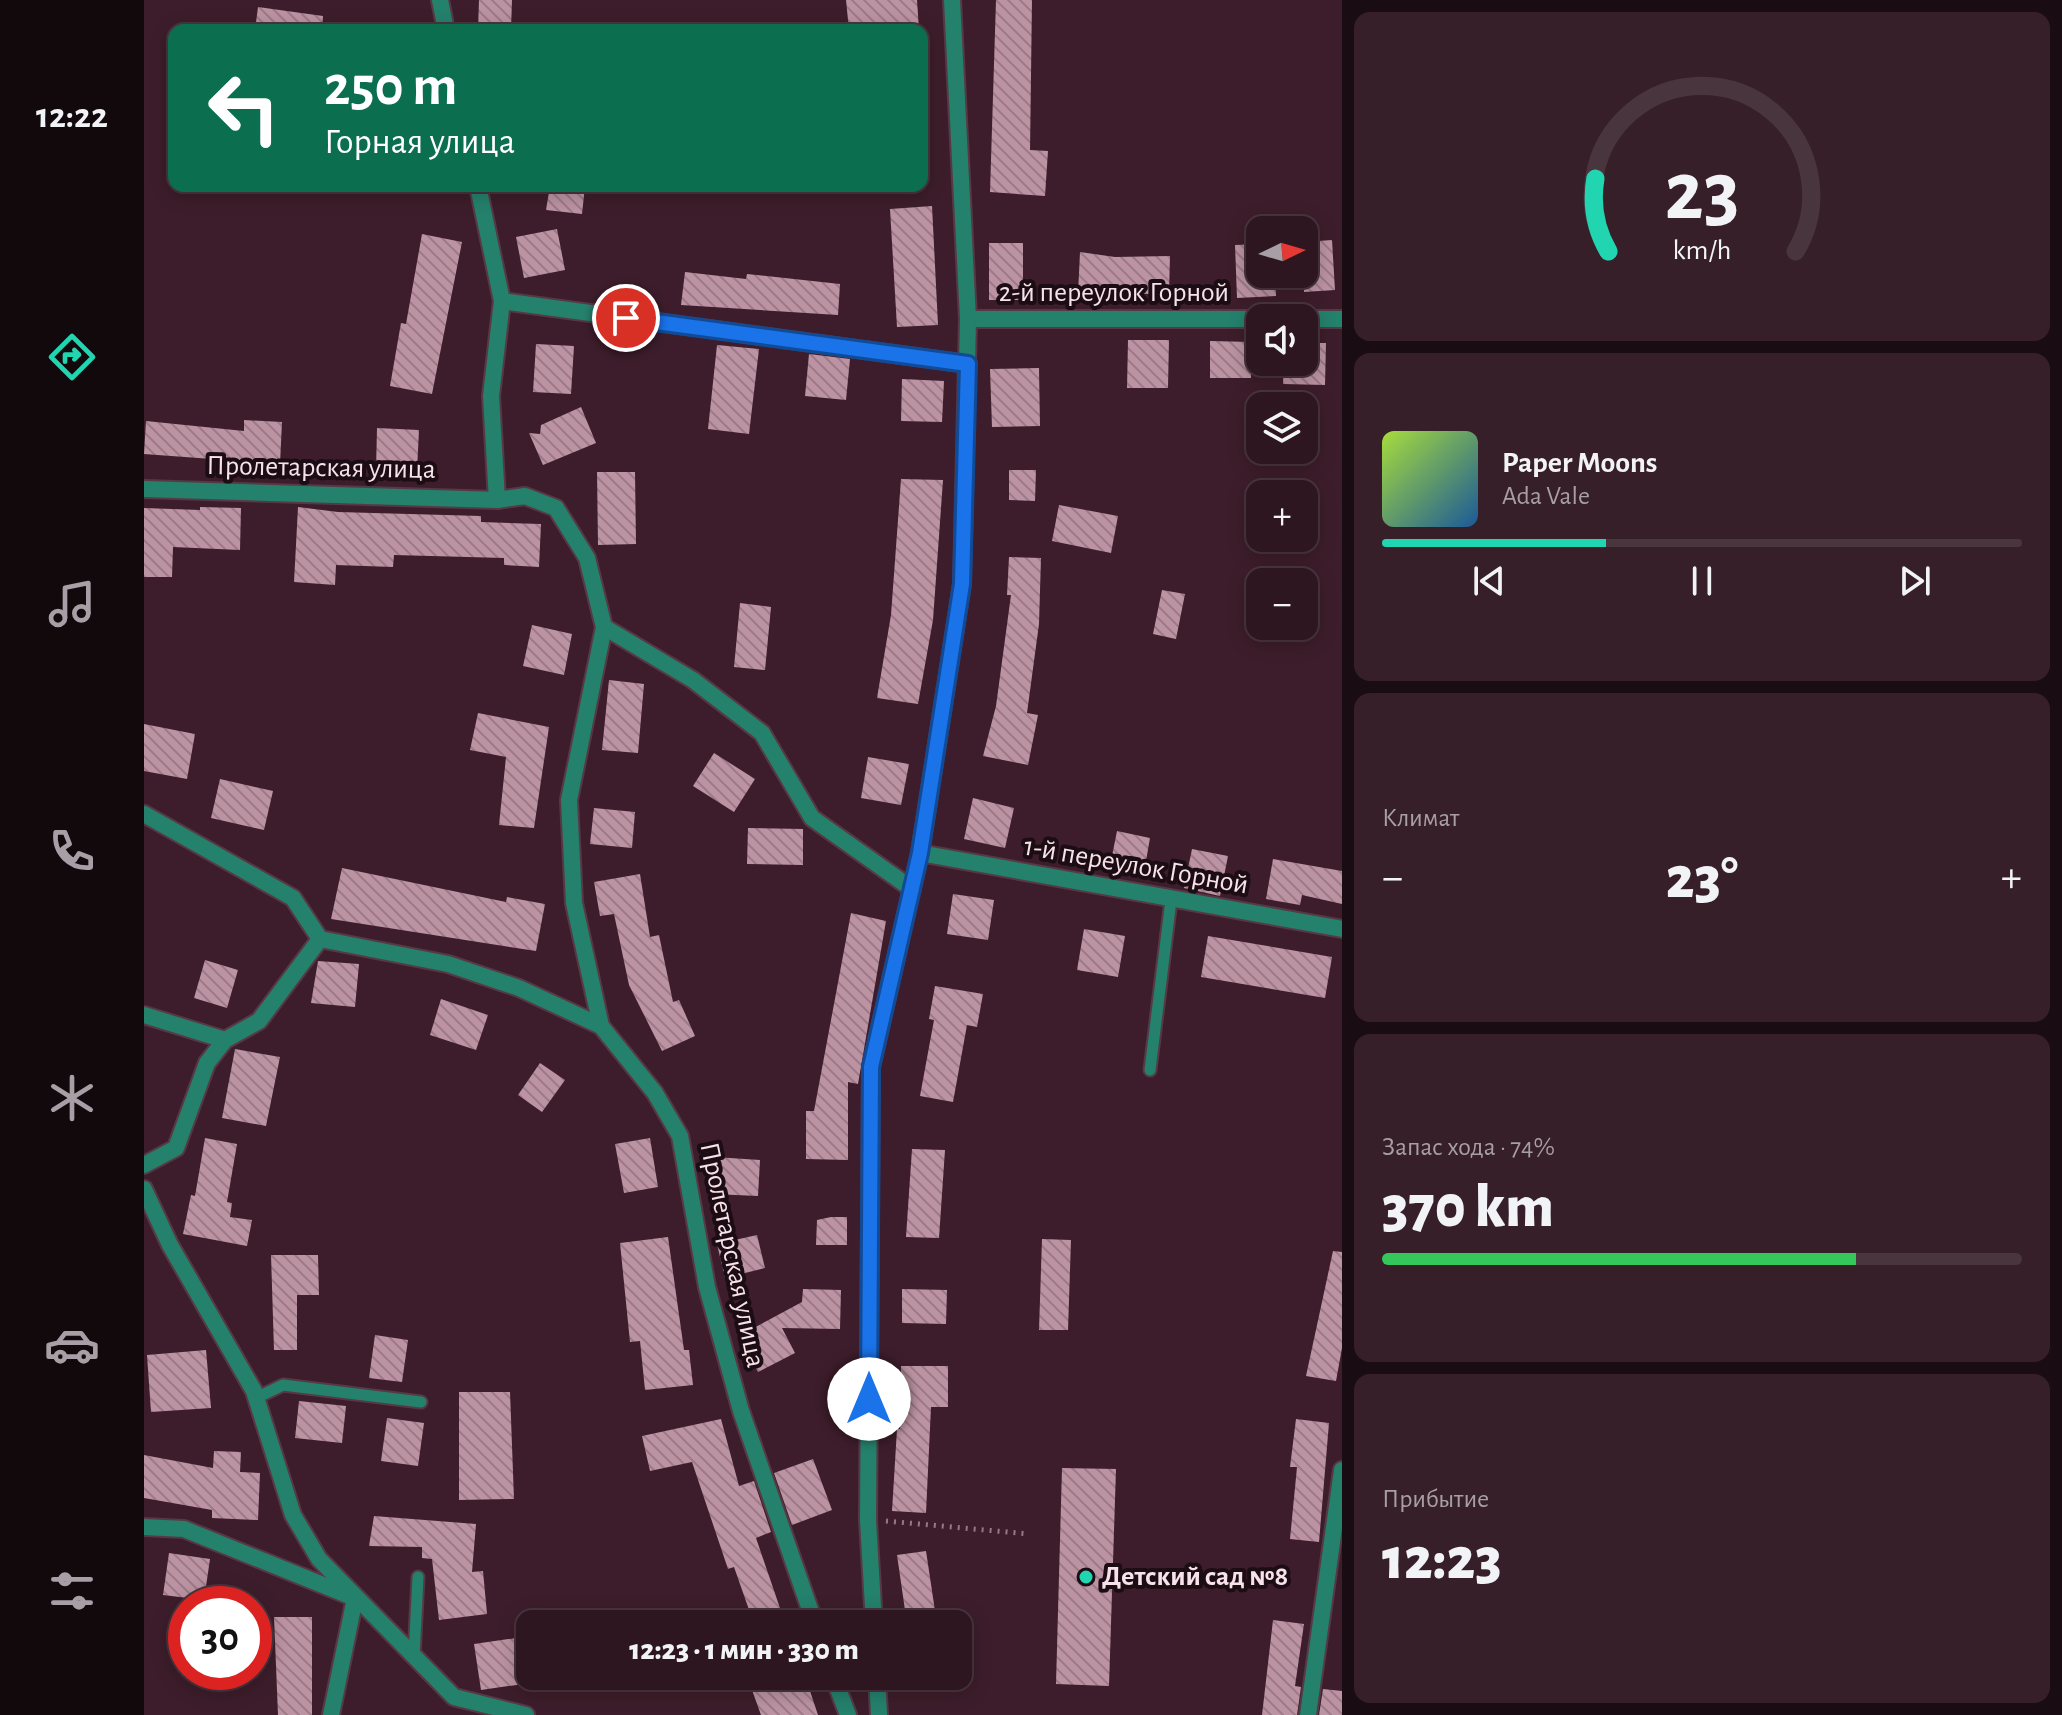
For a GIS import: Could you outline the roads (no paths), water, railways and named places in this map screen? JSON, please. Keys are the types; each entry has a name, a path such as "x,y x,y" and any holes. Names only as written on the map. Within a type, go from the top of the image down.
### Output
{"street":[{"path":"440,0 445,24"},
{"path":"873,1610 868,1520 871,1067 920,853 962,584 968,319 952,0"},
{"path":"479,192 502,301 491,396 497,500"},
{"path":"502,301 968,364"},
{"name":"2-й переулок Горной","path":"968,319 1246,319"},
{"path":"1318,319 1342,319"},
{"name":"Пролетарская улица","path":"144,489 497,500 525,496 556,508 587,558 604,627 569,800 574,903 601,1026 655,1093 680,1136 707,1287 741,1411 810,1610"},
{"path":"604,627 693,680 762,733 812,818 912,889"},
{"path":"144,814 293,898 320,939 448,964 519,988 601,1026"},
{"name":"1-й переулок Горной","path":"920,853 1342,929"},
{"path":"144,1165 176,1148 207,1063 225,1040 259,1021 320,939"},
{"path":"144,1015 225,1040"},
{"path":"144,1189 170,1245 256,1398 293,1515 319,1559 454,1697 526,1715"},
{"path":"1308,1715 1342,1470"},
{"path":"144,1527 184,1529 355,1598"},
{"path":"331,1715 355,1598"},
{"path":"838,1690 848,1715"},
{"path":"878,1690 879,1715"}],"lane":[{"path":"1150,1070 1171,900"},
{"path":"256,1398 283,1385 421,1402"},
{"path":"414,1657 418,1577"}],"place":[{"name":"Детский сад №8","path":"1086,1577"}]}
